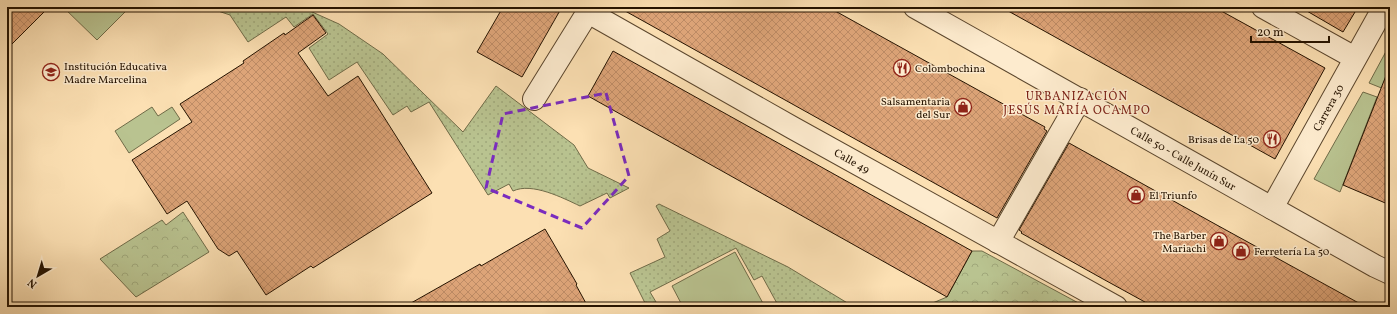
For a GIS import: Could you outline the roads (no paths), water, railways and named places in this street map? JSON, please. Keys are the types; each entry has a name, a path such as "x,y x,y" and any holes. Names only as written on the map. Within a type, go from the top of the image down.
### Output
{"street":[{"name":"Calle 50 - Calle Junín Sur","path":"915,7 1390,273"},
{"path":"1263,7 1355,58"},
{"name":"Carrera 30","path":"1272,208 1384,7"},
{"path":"534,99 589,10"},
{"name":"Calle 49","path":"589,10 998,242 1116,307"},
{"path":"998,242 1080,99"}],"place":[{"name":"Colombochina","path":"902,68"},
{"name":"Institución Educativa Madre Marcelina","path":"51,72"},
{"name":"Salsamentaria del Sur","path":"963,107"},
{"name":"Brisas de La 50","path":"1272,139"},
{"name":"El Triunfo","path":"1136,195"},
{"name":"The Barber Mariachi","path":"1219,241"},
{"name":"Ferretería La 50","path":"1241,251"}],"district":[{"name":"URBANIZACIÓN JESÚS MARÍA OCAMPO","path":"1077,103"}]}
